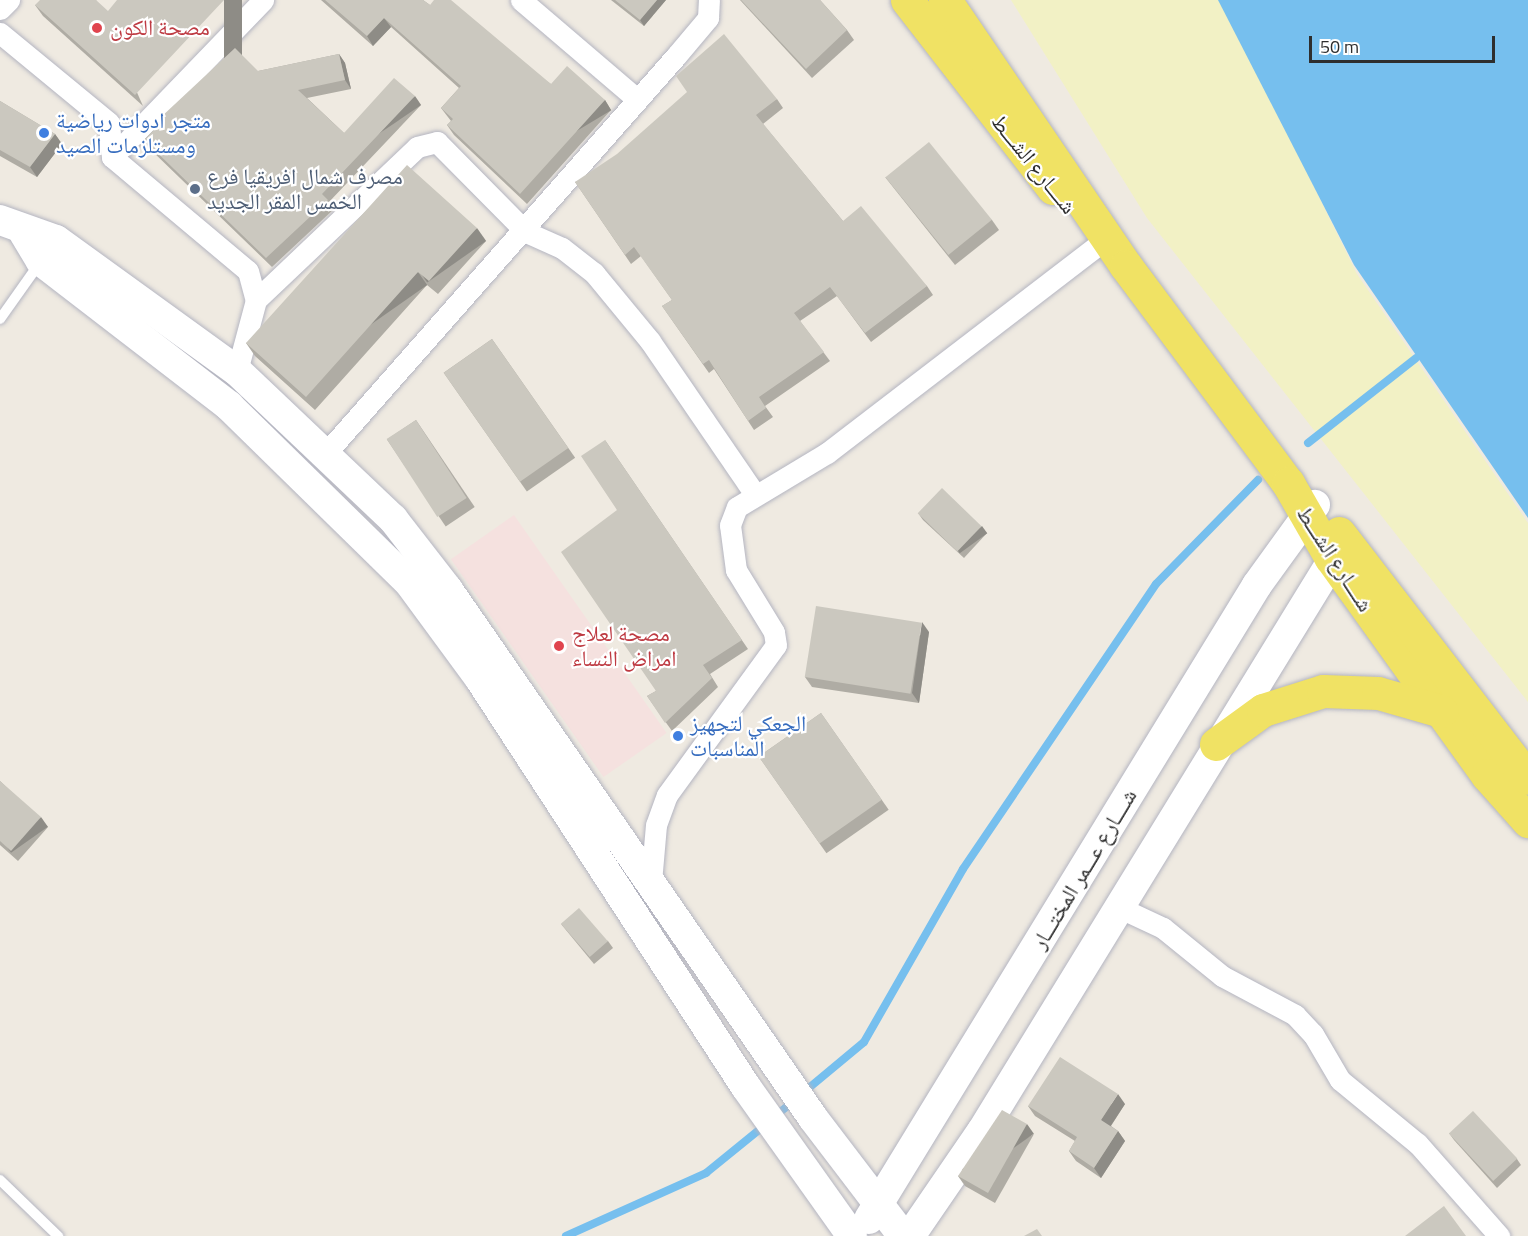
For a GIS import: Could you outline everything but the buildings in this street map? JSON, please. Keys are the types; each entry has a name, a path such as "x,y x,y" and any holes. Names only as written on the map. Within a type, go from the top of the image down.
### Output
{"main road":[{"name":"شــــارع الشـــط","path":"908,0 1105,240 1338,549 1528,778"},
{"name":"شــــارع الشـــط","path":"945,0 1105,240"},
{"name":"شــــارع الشـــط","path":"1338,549 1441,711 1528,821"},
{"path":"1216,744 1263,710 1323,691 1378,693 1441,711"}],"street":[{"path":"0,9 9,0"},
{"path":"112,157 263,0"},
{"path":"521,0 637,99"},
{"path":"326,453 392,373 526,232 708,18 709,0"},
{"path":"0,33 109,123 112,157 237,259 248,271 256,300 237,370"},
{"path":"256,300 430,142 441,146 526,232 576,258 619,302 754,494"},
{"path":"12,227 237,370 326,453 421,552 813,1118 903,1236"},
{"path":"651,882 656,825 667,795 773,656 774,632 736,570 730,548 737,507 754,494 827,453 1105,240"},
{"path":"49,250 229,406 408,581 480,679 746,1088 852,1236"},
{"name":"شــــارع عـــمر المختـــار","path":"857,1236 880,1204 1252,595 1310,512"},
{"path":"910,1236 982,1131 1116,906 1338,549"},
{"path":"1116,906 1163,928 1222,976 1295,1015 1313,1034 1340,1080 1418,1144 1499,1236"}],"lane":[{"path":"0,319 49,250"},
{"path":"0,1180 58,1236"}],"shaded area":[{"name":"مصحة لعلاج امراض النساء","path":"514,515 667,733 603,777 451,559"}],"sand":[{"path":"1011,0 1222,0 1357,274 1528,523 1528,702 1147,218"}],"water":[{"path":"1218,0 1528,0 1528,518 1354,265"}],"waterway":[{"path":"1308,443 1416,358"},
{"path":"804,1092 864,1042 963,869 1156,584 1258,480"},
{"path":"774,1117 795,1100"},
{"path":"566,1236 706,1173 765,1125"}],"place":[{"name":"مصحة الكون","path":"97,28"},
{"name":"متجر ادوات رياضية ومستلزمات الصيد","path":"44,133"},
{"name":"مصرف شمال افريقيا فرع الخمس المقر الجديد","path":"195,189"},
{"name":"مصحة لعلاج امراض النساء","path":"559,646"},
{"name":"الجعكي لتجهيز المناسبات","path":"678,736"}]}
